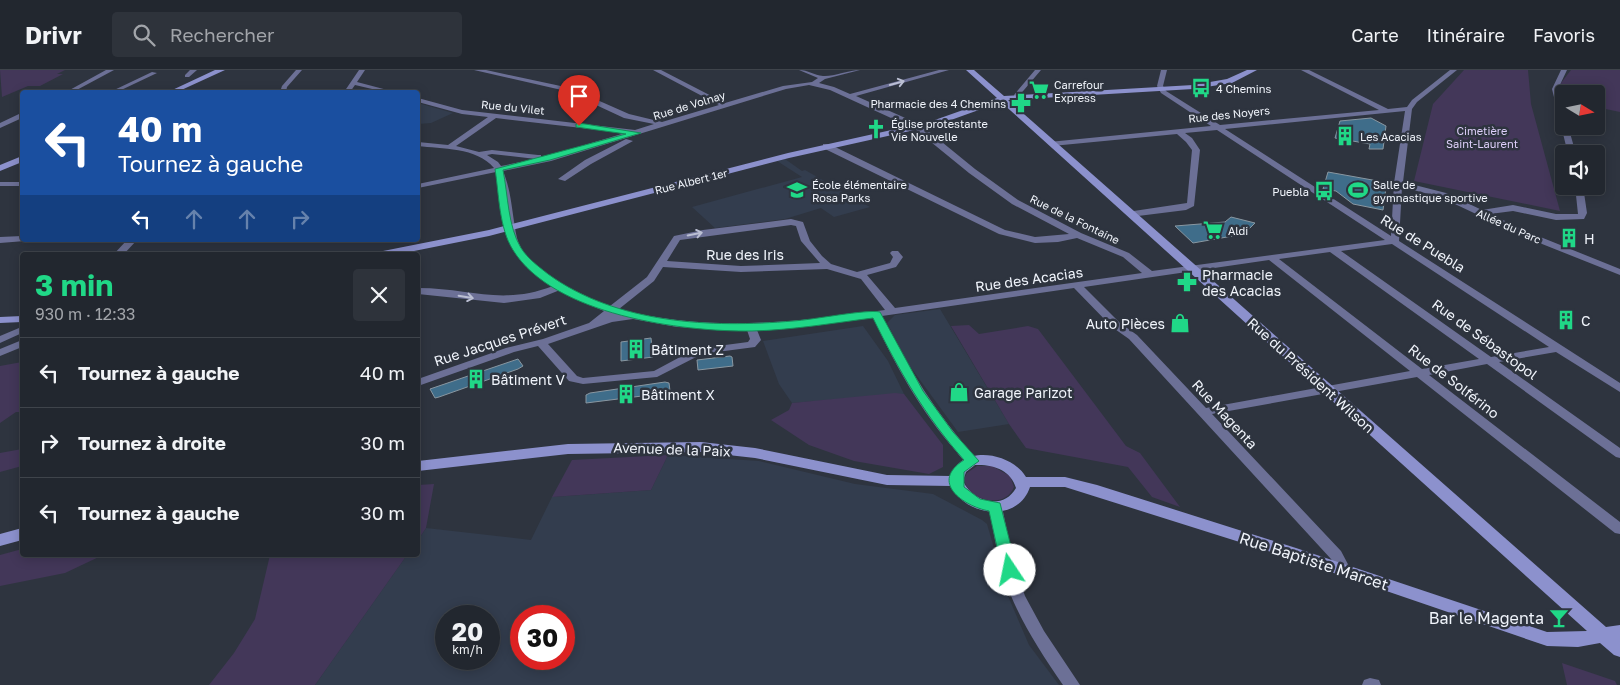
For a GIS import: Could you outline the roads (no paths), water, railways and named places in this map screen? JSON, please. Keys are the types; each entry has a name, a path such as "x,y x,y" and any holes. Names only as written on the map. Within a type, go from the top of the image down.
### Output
{"main road":[{"path":"198,80 216,70"},
{"path":"176,90 221,70"},
{"name":"Rue du Président Wilson","path":"970,70 1326,388 1612,634 1620,650"},
{"name":"Rue Albert 1er","path":"392,252 510,227 826,146 940,121 1002,99 1016,96 1161,89 1215,84 1240,77 1253,70"},
{"path":"0,168 20,160"},
{"path":"0,320 20,318"},
{"name":"Avenue de la Paix","path":"420,466 568,449 701,447 755,453 887,480 956,481"},
{"path":"993,460 1003,464 1018,475 1023,488 1017,499 1011,503 995,507 976,503 962,494 956,481 960,469 972,461 993,460"},
{"name":"Rue Baptiste Marcet","path":"1022,482 1065,482 1080,485 1344,570 1547,639 1563,641 1612,634"},
{"path":"0,540 20,535"}],"street":[{"path":"73,90 112,70"},
{"path":"187,76 194,70"},
{"path":"283,90 299,70"},
{"path":"348,90 362,70"},
{"path":"477,70 568,89 627,116 662,124"},
{"path":"509,77 527,70"},
{"path":"656,70 724,105"},
{"path":"802,70 822,81 857,70"},
{"path":"850,96 946,70"},
{"path":"1016,96 1038,70"},
{"path":"1161,89 1164,70"},
{"path":"1304,70 1385,110 1408,113"},
{"path":"1395,241 1398,183 1408,113 1414,102 1454,70"},
{"path":"1558,85 1564,70"},
{"path":"117,90 154,73"},
{"name":"Rue de Volnay","path":"420,186 548,158 637,133 794,84 814,84 822,81"},
{"name":"Rue de la Fontaine","path":"822,81 850,96 918,126 1004,194 1078,235 1126,255 1151,275"},
{"path":"353,83 383,90"},
{"name":"Rue de Puebla","path":"1161,89 1616,385"},
{"name":"Rue du Vilet","path":"420,101 462,112 637,133"},
{"name":"Rue des Noyers","path":"1052,144 1385,110"},
{"path":"0,116 20,118"},
{"path":"449,148 494,116"},
{"path":"0,126 20,118"},
{"path":"1130,214 1186,207 1191,204 1196,150 1189,140 1178,131"},
{"path":"562,179 588,162 639,135 637,133"},
{"path":"420,144 480,154 487,157 499,169"},
{"path":"826,146 1002,232 1041,240 1058,240 1078,235"},
{"path":"480,154 492,152 548,158"},
{"name":"Rue des Acacias","path":"499,169 513,243 529,264 560,287 611,309 637,317 695,325 751,328 805,324 1395,241"},
{"name":"Allée du Parc","path":"1398,183 1435,192 1481,214 1620,272"},
{"path":"0,184 20,184"},
{"path":"1481,214 1513,208 1556,217 1581,217 1583,213 1580,195"},
{"name":"Rue Jacques Prévert","path":"592,325 651,279 677,238 741,227 791,222 800,224 810,249 828,266"},
{"path":"0,240 20,239"},
{"path":"121,252 130,242"},
{"name":"Rue de Sébastopol","path":"1332,249 1620,454"},
{"path":"859,274 893,265 898,257 894,253"},
{"name":"Rue de Solférino","path":"1271,257 1620,529"},
{"name":"Rue des Iris","path":"662,264 741,269 828,266"},
{"path":"828,266 859,274 870,282 892,311"},
{"name":"Rue Magenta","path":"1077,286 1116,325 1133,338 1203,412 1336,556 1344,570"},
{"path":"420,291 504,301 529,298 560,287"},
{"path":"876,314 905,372 918,393 949,435 972,461"},
{"name":"Rue Jacques Prévert","path":"420,382 504,351 540,343 611,319 637,317"},
{"path":"540,343 573,379 583,381 600,380 657,374 699,351 751,345 756,340 751,328"},
{"path":"0,340 19,331"},
{"path":"0,353 20,344"},
{"path":"1203,412 1326,388 1559,348"},
{"path":"995,507 1011,576 1018,594 1041,638 1072,685"}],"place":[{"name":"4 Chemins","path":"1201,88"},
{"name":"Carrefour Express","path":"1039,90"},
{"name":"Pharmacie des 4 Chemins","path":"1021,103"},
{"name":"Église protestante Vie Nouvelle","path":"876,129"},
{"name":"Les Acacias","path":"1345,136"},
{"name":"École élémentaire Rosa Parks","path":"797,190"},
{"name":"Salle de gymnastique sportive","path":"1358,190"},
{"name":"Puebla","path":"1324,191"},
{"name":"Aldi","path":"1213,230"},
{"name":"H","path":"1569,238"},
{"name":"Pharmacie des Acacias","path":"1187,282"},
{"name":"C","path":"1566,320"},
{"name":"Auto Pièces","path":"1180,323"},
{"name":"Bâtiment Z","path":"636,349"},
{"name":"Bâtiment V","path":"476,379"},
{"name":"Garage Parizot","path":"959,392"},
{"name":"Bâtiment X","path":"626,394"},
{"name":"Bar le Magenta","path":"1559,618"}],"park label":[{"name":"Cimetière Saint-Laurent","path":"1482,136"}]}
